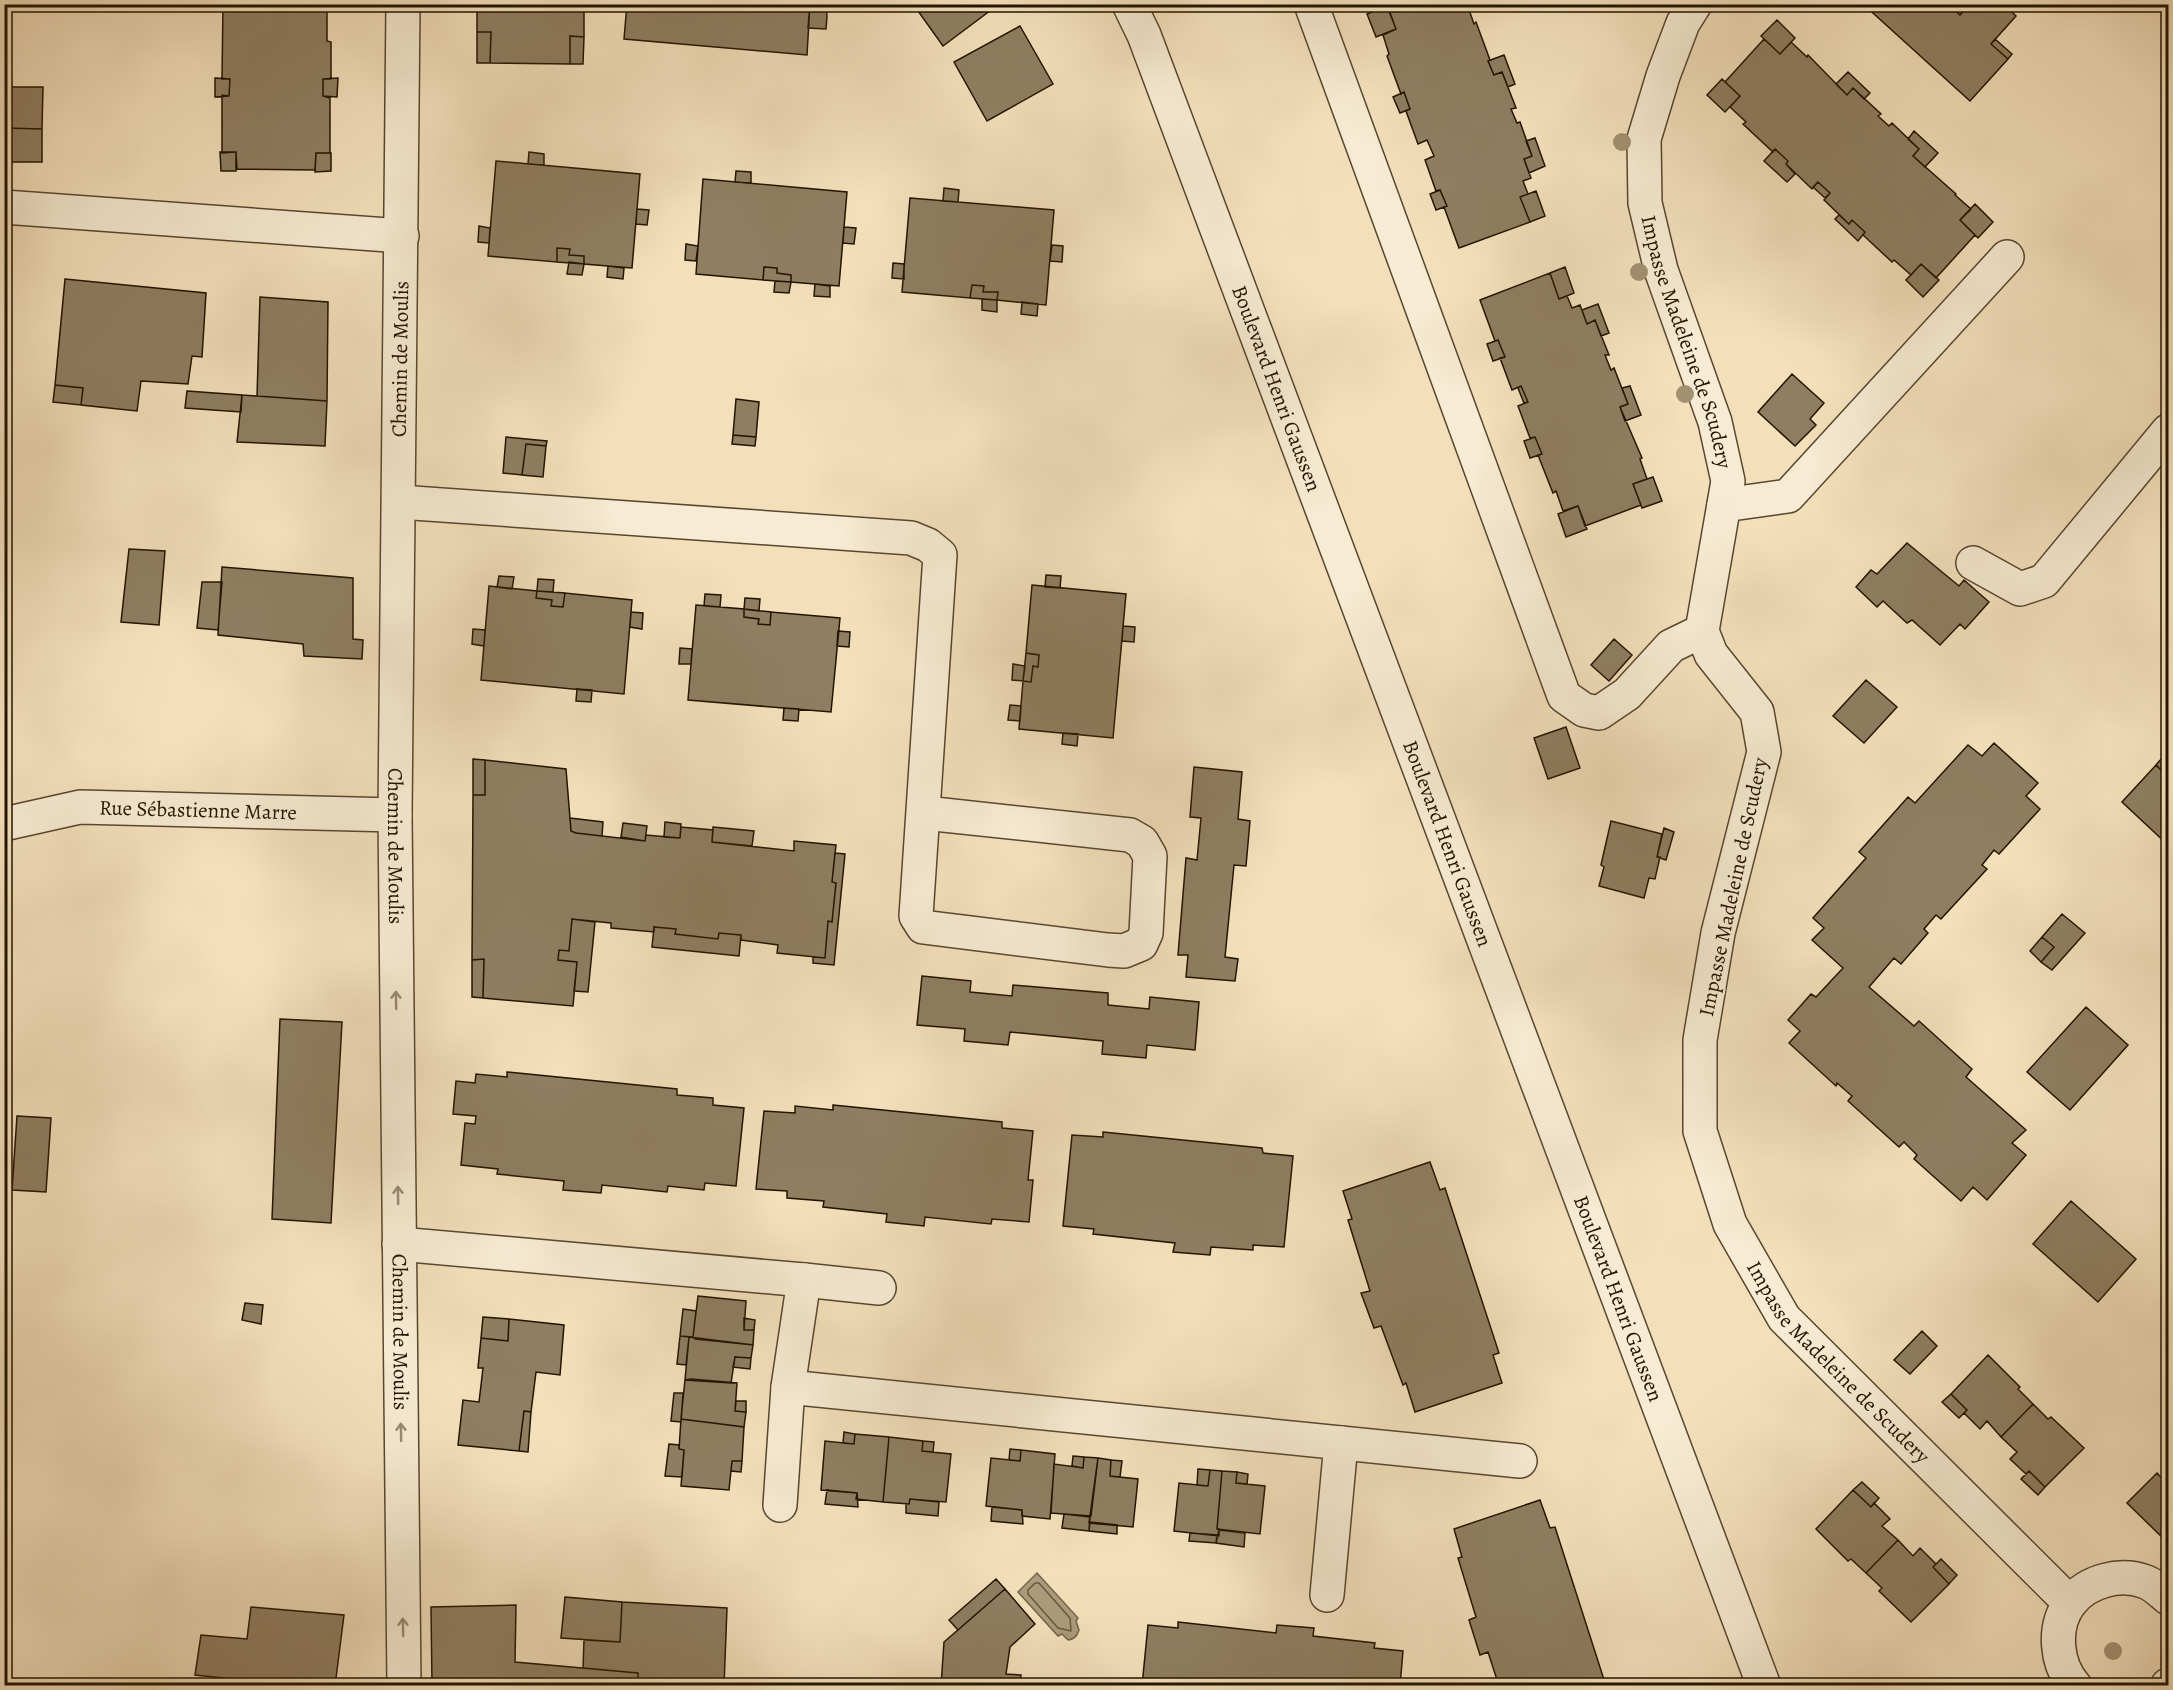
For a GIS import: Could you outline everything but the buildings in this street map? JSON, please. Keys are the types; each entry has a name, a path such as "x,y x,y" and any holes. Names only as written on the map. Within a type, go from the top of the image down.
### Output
{"street":[{"name":"Chemin de Moulis","path":"403,4 395,815 404,1686"},
{"name":"Boulevard Henri Gaussen","path":"1128,4 1144,35 1764,1686"},
{"path":"1311,4 1564,696 1584,710 1599,713 1627,694 1671,646 1702,631"},
{"name":"Impasse Madeleine de Scudery","path":"1695,4 1683,23 1663,76 1644,139 1644,202 1661,270 1715,422 1728,481 1702,631 1711,654 1757,712 1764,752 1718,933 1700,1040 1700,1131 1730,1224 1784,1318 2070,1603"},
{"path":"4,207 402,236"},
{"path":"1724,505 1788,496 2007,257"},
{"path":"1973,563 2020,589 2044,581 2169,430"},
{"path":"399,502 912,538 928,545 940,555 925,813 916,916 922,927 1108,950 1124,951 1141,944 1146,933 1150,856 1142,842 1130,835 925,813"},
{"name":"Rue Sébastienne Marre","path":"4,824 80,807 395,815"},
{"path":"399,1244 879,1288"},
{"path":"780,1505 788,1387 804,1280"},
{"path":"788,1387 1520,1461"},
{"path":"1327,1595 1341,1443"},
{"path":"2075,1686 2064,1671 2058,1646 2060,1623 2070,1603 2093,1584 2120,1577 2147,1582 2169,1598"}],"water":[{"path":"1037,1573 1078,1618 1076,1621 1079,1630 1074,1638 1068,1640 1062,1634 1058,1636 1018,1592"}]}
